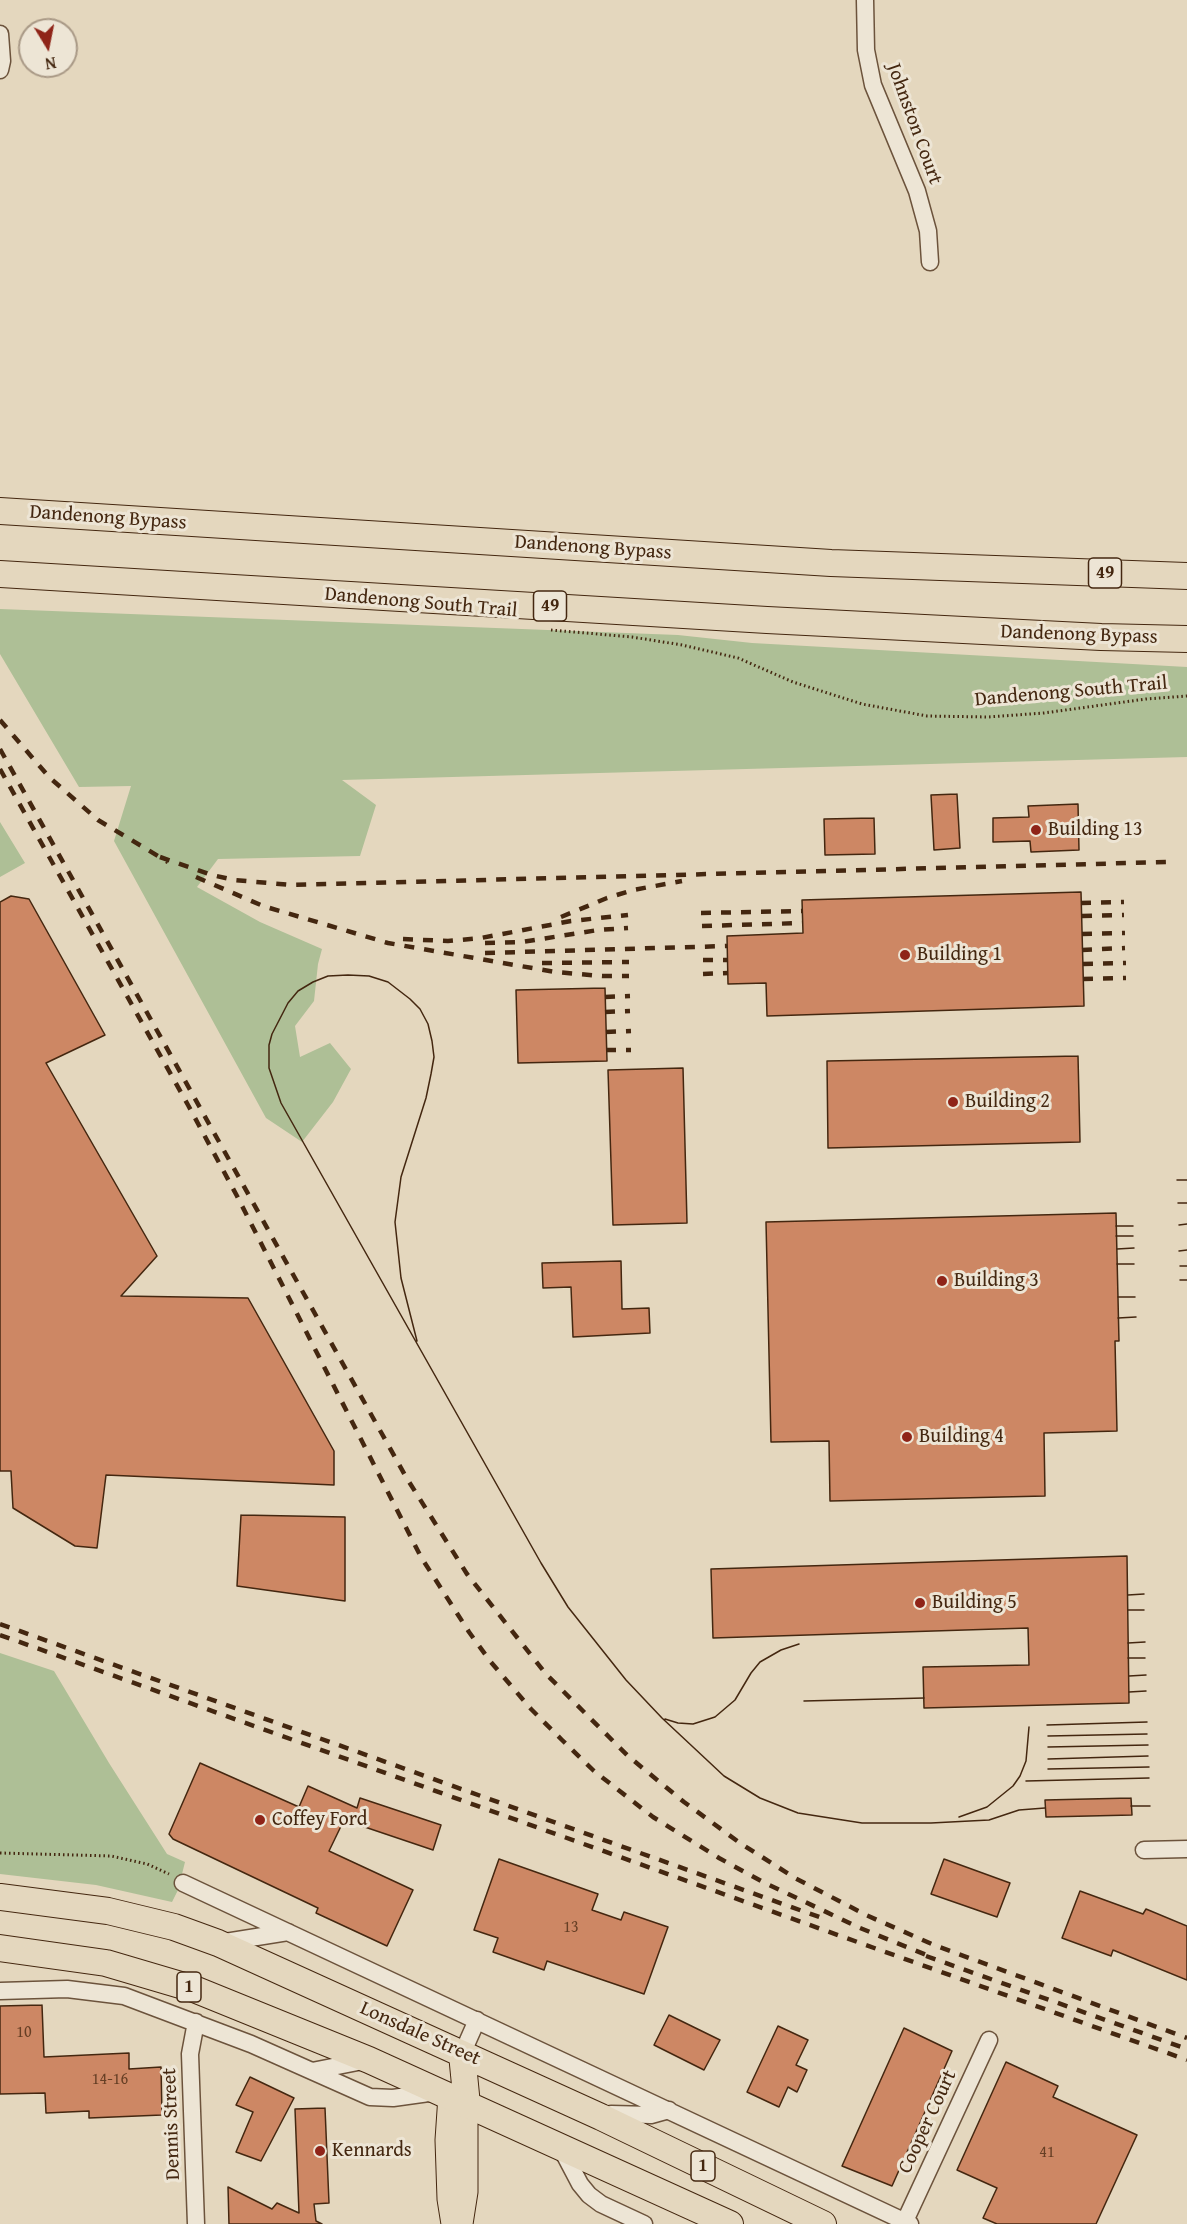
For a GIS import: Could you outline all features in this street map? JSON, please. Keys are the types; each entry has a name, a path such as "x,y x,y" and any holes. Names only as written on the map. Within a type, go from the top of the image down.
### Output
{"highway":[{"name":"Dandenong Bypass","path":"0,511 831,563 1187,576"},
{"name":"Dandenong Bypass","path":"0,574 767,620 1101,637 1187,639"},
{"name":"Lonsdale Street","path":"0,1897 108,1911 174,1928 218,1943 601,2116 823,2224"},
{"name":"1","path":"0,1948 86,1960 150,1975 216,1997 369,2060 730,2224"},
{"path":"452,2097 462,2054"}],"main road":[{"path":"452,2097 446,2149 448,2199 452,2224"},
{"path":"452,2097 466,2192 462,2224"}],"street":[{"name":"Johnston Court","path":"865,0 866,50 873,85 917,191 928,231 930,262"},
{"path":"0,34 2,61 0,70"},
{"path":"1143,1850 1187,1849"},
{"name":"Lonsdale Street","path":"183,1883 908,2223"},
{"path":"218,1943 288,1932"},
{"path":"0,1990 60,1989 117,1995 196,2022 376,2098 452,2097"},
{"path":"462,2054 477,2020"},
{"name":"Dennis Street","path":"196,2022 190,2054 196,2224"},
{"name":"Cooper Court","path":"908,2223 989,2040"},
{"path":"312,2071 369,2060"},
{"path":"601,2116 645,2115 669,2110"},
{"path":"560,2145 580,2184 589,2195 601,2204 644,2224"}],"path":[{"name":"Dandenong South Trail","path":"549,630 632,637 682,645 738,658 793,682 862,704 927,716 988,717 1044,713 1146,699 1187,696"},
{"path":"0,1853 101,1855 147,1864 168,1873"}],"green space":[{"path":"0,609 678,635 752,643 1187,667 1187,757 342,780 376,805 360,856 218,859 197,887 260,922 322,949 314,1001 295,1026 300,1057 330,1043 351,1069 333,1102 302,1142 266,1118 114,841 131,786 79,787 0,654"},
{"path":"0,822 25,863 0,877"},
{"path":"0,1653 54,1671 167,1854 185,1862 178,1890 172,1902 96,1885 0,1874"}],"building":[{"path":"957,794 960,848 934,850 931,795"},
{"name":"Building 13","path":"1078,804 1079,850 1031,852 1030,841 993,842 993,818 1029,817 1028,806"},
{"path":"874,818 875,854 825,855 824,819"},
{"name":"Building 1","path":"1081,892 1084,1006 767,1016 766,983 728,984 727,936 803,933 802,900"},
{"path":"11,896 29,899 105,1035 46,1063 157,1256 121,1296 248,1298 334,1451 334,1485 106,1475 97,1548 75,1546 13,1508 11,1471 0,1471 0,902"},
{"path":"605,988 607,1061 518,1063 516,990"},
{"name":"Building 2","path":"1078,1056 1080,1142 828,1148 827,1061"},
{"path":"683,1068 687,1223 613,1225 608,1070"},
{"path":"1116,1213 1119,1341 1115,1341 1117,1431 1044,1433 1045,1496 830,1501 829,1441 771,1442 766,1222"},
{"path":"621,1261 622,1309 649,1308 650,1333 573,1337 571,1287 543,1288 542,1263"},
{"path":"241,1515 345,1517 345,1601 237,1586"},
{"name":"Building 5","path":"1127,1556 1129,1703 924,1708 923,1667 1029,1665 1028,1628 713,1638 711,1569"},
{"name":"Coffey Ford","path":"200,1763 299,1807 308,1786 357,1808 360,1798 441,1825 433,1850 344,1820 329,1851 413,1890 387,1946 316,1913 318,1908 173,1839 169,1834"},
{"path":"1131,1798 1132,1815 1046,1817 1045,1800"},
{"path":"499,1859 598,1894 592,1910 621,1920 624,1912 668,1927 644,1994 547,1961 544,1970 493,1952 498,1938 474,1930"},
{"path":"944,1859 1010,1883 997,1917 931,1894"},
{"path":"1080,1891 1143,1914 1146,1909 1187,1926 1187,1980 1113,1950 1111,1956 1062,1938"},
{"path":"42,2005 44,2057 129,2053 129,2069 161,2067 162,2115 89,2118 89,2111 46,2113 45,2093 0,2094 0,2006"},
{"path":"669,2015 720,2040 704,2070 654,2045"},
{"path":"778,2026 808,2040 796,2065 807,2070 797,2092 788,2087 779,2107 747,2092"},
{"path":"904,2028 952,2051 892,2186 842,2166"},
{"path":"1006,2062 1058,2086 1053,2097 1137,2135 1096,2224 997,2224 983,2218 997,2188 957,2170"},
{"path":"250,2077 294,2098 261,2161 236,2152 253,2112 236,2105"},
{"path":"325,2108 329,2203 314,2204 316,2221 322,2224 229,2224 228,2187 272,2209 277,2203 299,2213 295,2109"}],"tram line":[{"path":"417,1341 401,1278 395,1222 401,1177 426,1098 434,1057 428,1024 420,1009 388,982 369,976 328,976 298,991 288,1003 272,1034 269,1045 269,1068 281,1103 541,1563 568,1607 626,1680 662,1718 724,1776 760,1798 798,1813 862,1823 931,1823 989,1820 1019,1810 1045,1808"},
{"path":"1177,1180 1187,1180"},
{"path":"1178,1203 1187,1203"},
{"path":"1179,1225 1187,1224"},
{"path":"1116,1226 1133,1226"},
{"path":"1116,1236 1133,1236"},
{"path":"1117,1249 1134,1248"},
{"path":"1179,1251 1187,1250"},
{"path":"1117,1264 1134,1264"},
{"path":"1180,1266 1187,1266"},
{"path":"1180,1280 1187,1280"},
{"path":"1118,1297 1135,1297"},
{"path":"1118,1318 1136,1317"},
{"path":"1128,1595 1144,1594"},
{"path":"1128,1610 1144,1610"},
{"path":"1128,1643 1145,1642"},
{"path":"665,1719 693,1724 715,1717 735,1700 760,1662 781,1650 799,1644"},
{"path":"1128,1658 1145,1658"},
{"path":"1129,1676 1146,1675"},
{"path":"1129,1692 1146,1691"},
{"path":"804,1701 924,1698"},
{"path":"1047,1725 1147,1722"},
{"path":"959,1817 987,1807 1013,1786 1026,1761 1029,1727"},
{"path":"1048,1736 1147,1734"},
{"path":"1048,1747 1148,1745"},
{"path":"1048,1759 1148,1756"},
{"path":"1048,1769 1149,1767"},
{"path":"1026,1781 1149,1778"},
{"path":"1131,1806 1150,1806"}],"railway":[{"path":"0,720 49,777 98,820 168,862"},
{"path":"0,749 406,1477 467,1574 546,1674 628,1756 684,1802 740,1843 795,1878 866,1915 934,1945 1187,2038"},
{"path":"0,769 237,1196 421,1557 490,1661 531,1709 594,1771 653,1817 763,1882 860,1928 934,1958"},
{"path":"160,857 234,880 291,885 1168,862"},
{"path":"196,877 263,906 388,943 555,972 629,976"},
{"path":"561,917 633,890 682,881"},
{"path":"1081,903 1124,902"},
{"path":"701,913 802,911"},
{"path":"403,939 448,941 481,938 571,921 628,915"},
{"path":"1082,916 1124,915"},
{"path":"702,926 803,923"},
{"path":"485,943 522,942 598,930 628,928"},
{"path":"1082,934 1125,933"},
{"path":"485,953 727,946"},
{"path":"1082,950 1125,948"},
{"path":"703,960 727,960"},
{"path":"542,963 629,962"},
{"path":"1083,964 1126,963"},
{"path":"703,974 728,973"},
{"path":"1083,979 1126,978"},
{"path":"605,997 630,996"},
{"path":"605,1012 630,1011"},
{"path":"606,1032 631,1031"},
{"path":"606,1050 631,1050"},
{"path":"0,1624 822,1918"},
{"path":"0,1635 1187,2060"},
{"path":"926,1956 1187,2049"}],"place":[{"name":"Building 13","path":"1036,830"},
{"name":"Building 1","path":"905,955"},
{"name":"Building 2","path":"953,1102"},
{"name":"Building 3","path":"942,1281"},
{"name":"Building 4","path":"907,1437"},
{"name":"Building 5","path":"920,1603"},
{"name":"Coffey Ford","path":"260,1820"},
{"name":"Kennards","path":"320,2151"}]}
